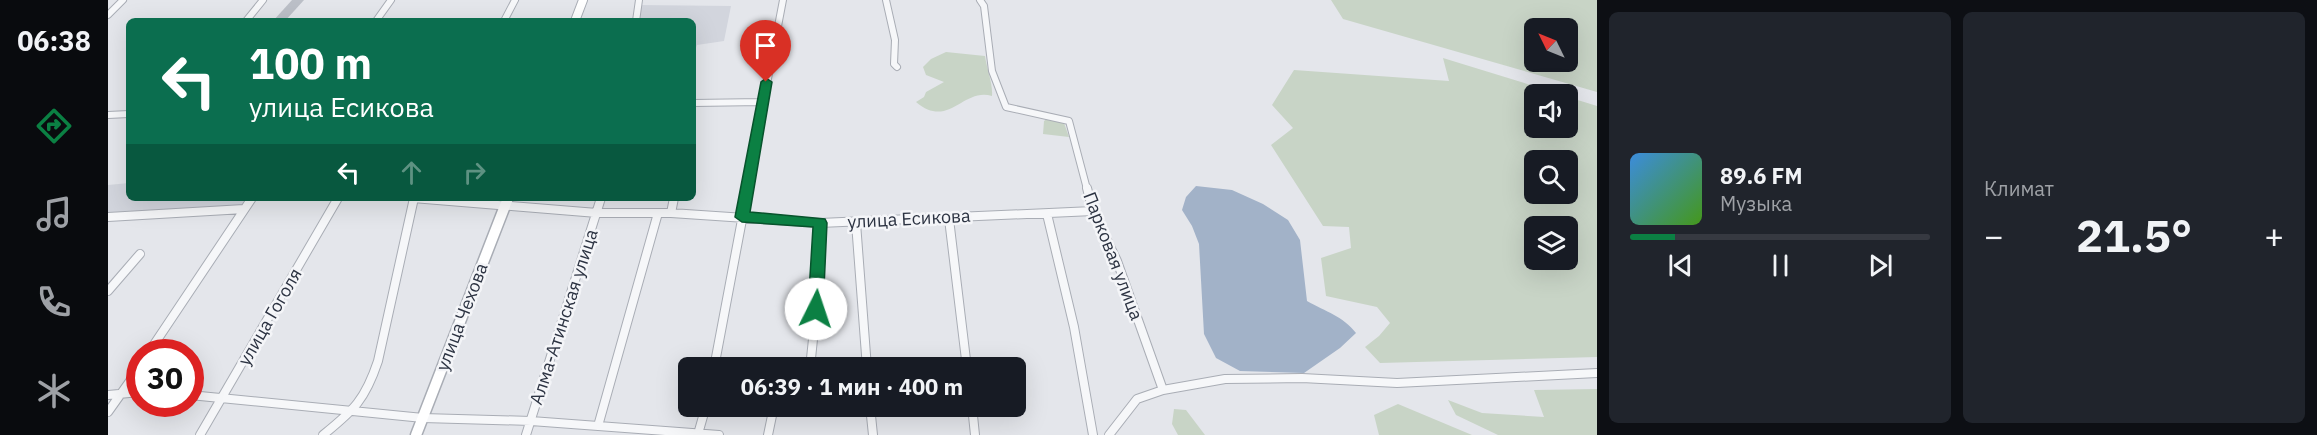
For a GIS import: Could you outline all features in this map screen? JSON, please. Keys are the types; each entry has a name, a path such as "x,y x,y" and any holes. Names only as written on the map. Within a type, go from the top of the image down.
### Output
{"street":[{"path":"108,15 123,0"},
{"path":"248,18 263,0"},
{"path":"378,18 391,0"},
{"path":"506,18 515,0"},
{"path":"576,18 583,0"},
{"path":"636,18 639,0"},
{"path":"716,357 762,102 783,0"},
{"path":"886,0 895,40 894,64 897,67"},
{"name":"Парковая улица","path":"980,0 984,6 992,71 1006,107 1069,121 1093,212 1117,261 1162,390"},
{"path":"696,104 762,102"},
{"path":"108,115 126,114"},
{"path":"158,339 250,201"},
{"name":"улица Гоголя","path":"200,435 224,398 336,201"},
{"path":"323,435 354,410 371,382 378,361 393,281 412,201"},
{"name":"улица Есикова","path":"483,201 597,213 671,213 820,223 1093,212"},
{"name":"Алма-Атинская улица","path":"526,435 600,201"},
{"path":"671,213 673,201"},
{"name":"улица Чехова","path":"416,435 506,202"},
{"path":"108,217 244,209"},
{"path":"598,426 658,213"},
{"path":"1047,214 1072,317 1093,435"},
{"path":"950,219 966,357"},
{"path":"811,357 818,291 820,223"},
{"path":"856,223 866,357"},
{"path":"108,291 140,254"},
{"path":"1109,435 1137,399 1162,390 1225,379 1302,378 1397,383 1597,373"},
{"path":"108,412 126,387"},
{"path":"108,395 126,394"},
{"path":"204,396 423,418 531,421 719,435"},
{"path":"698,434 703,417"},
{"path":"768,435 772,417"},
{"path":"871,417 873,435"},
{"path":"973,417 975,435"}],"shaded area":[{"path":"641,5 731,6 724,41 697,45 696,48 696,18 640,18"},
{"path":"126,183 126,201 244,201 241,206 108,213 108,185"}],"green space":[{"path":"1331,0 1597,0 1597,92 1578,87 1578,84 1569,84 1527,72 1578,72 1578,18 1524,18 1524,71 1343,19"},
{"path":"946,52 985,56 992,96 973,97 938,112 916,102 924,97 926,92 944,82 926,75 923,67 931,59"},
{"path":"1443,58 1528,84 1524,84 1524,138 1578,138 1578,100 1597,106 1597,357 1380,363 1365,347 1390,323 1377,307 1326,296 1321,258 1351,248 1349,227 1323,226 1271,145 1293,128 1272,105 1294,70 1449,81"},
{"path":"1048,118 1064,123 1069,137 1043,134 1044,121"},
{"path":"1597,389 1597,435 1498,435 1456,415 1448,400 1482,413 1544,417 1534,390"},
{"path":"1398,404 1472,435 1379,435 1374,415"},
{"path":"1174,409 1186,410 1205,435 1178,435 1172,424"}],"water":[{"path":"1196,186 1232,190 1263,204 1288,220 1300,240 1307,301 1340,318 1356,333 1340,348 1304,373 1240,371 1216,358 1204,334 1199,244 1182,210 1186,197"}],"building":[{"path":"292,0 304,0 288,18 276,18"}],"route":[{"path":"766,82 742,217 820,223 816,309"}]}
